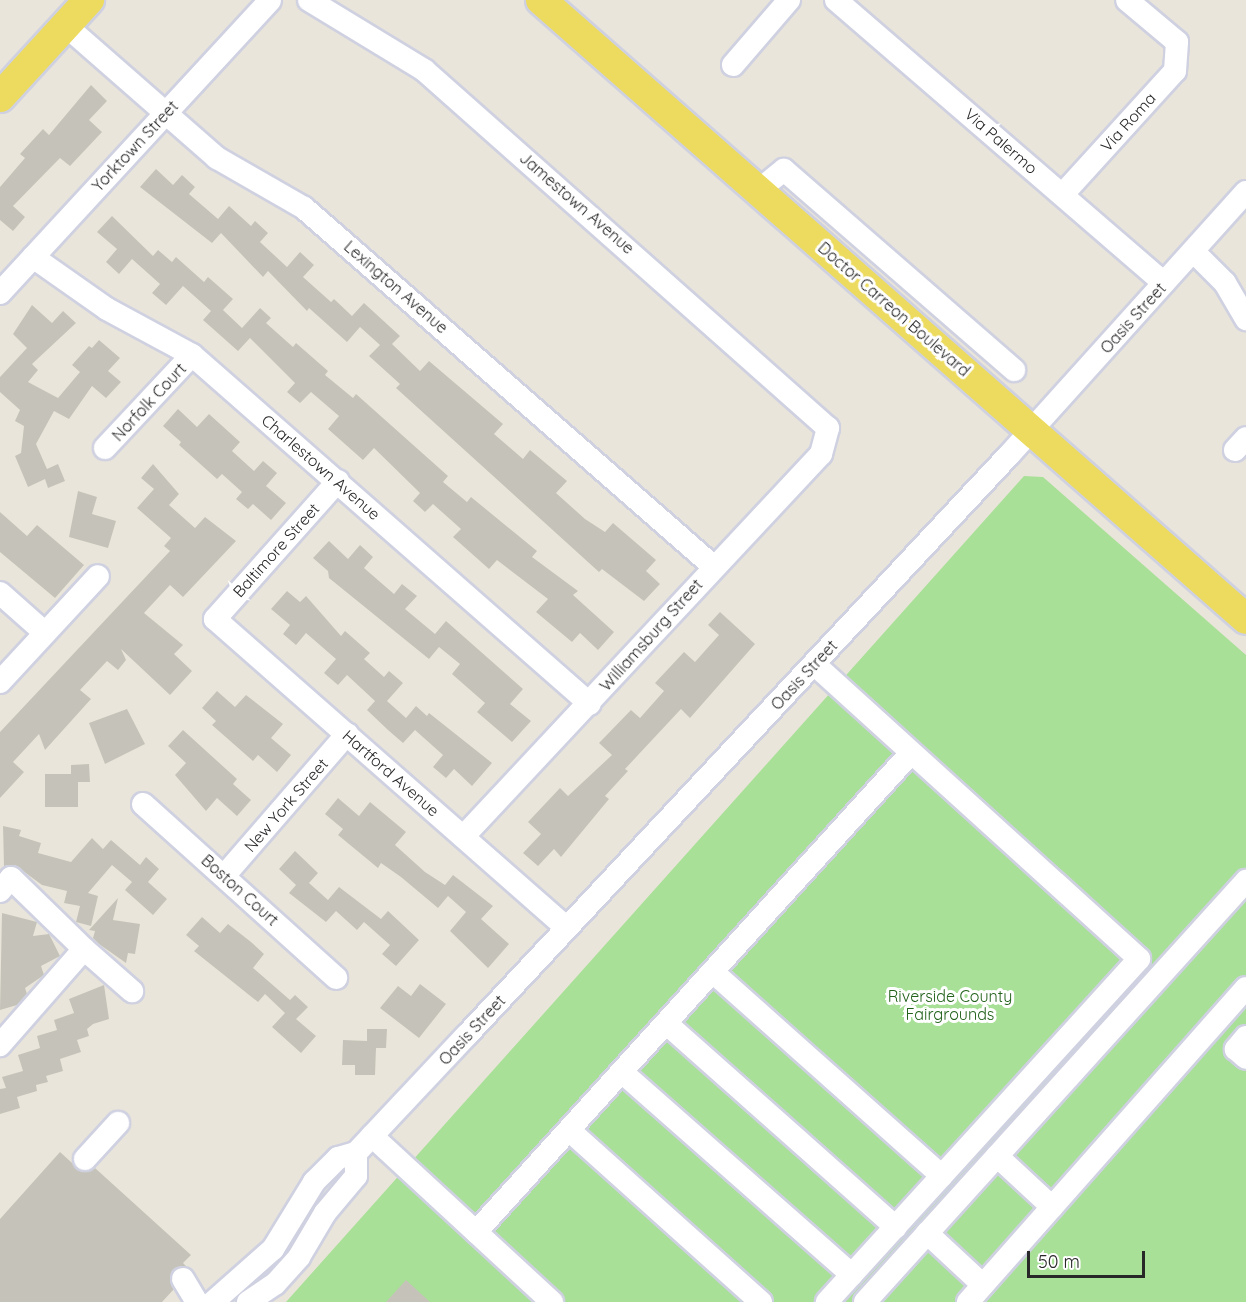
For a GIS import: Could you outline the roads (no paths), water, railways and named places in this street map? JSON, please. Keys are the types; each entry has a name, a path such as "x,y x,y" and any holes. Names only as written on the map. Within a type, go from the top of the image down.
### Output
{"main road":[{"path":"0,96 89,0"},
{"name":"Doctor Carreon Boulevard","path":"541,0 1246,619"}],"street":[{"name":"Yorktown Street","path":"0,292 270,0"},
{"name":"Jamestown Avenue","path":"309,0 424,70 828,428"},
{"path":"733,65 789,0"},
{"name":"Via Palermo","path":"836,0 1164,283"},
{"name":"Via Roma","path":"1063,194 1175,71 1177,42 1127,0"},
{"name":"Lexington Avenue","path":"65,25 163,115 217,158 304,208 713,566"},
{"path":"759,190 784,170 1014,370"},
{"name":"Oasis Street","path":"213,1302 273,1249 314,1182 338,1158 356,1153 1031,430 1246,192"},
{"path":"1192,251 1225,283 1246,319"},
{"name":"Charlestown Avenue","path":"33,257 107,309 192,355 590,704"},
{"name":"Norfolk Court","path":"105,448 192,355"},
{"name":"Williamsburg Street","path":"463,837 590,704 713,566 821,454 828,428"},
{"name":"Baltimore Street","path":"215,619 338,481"},
{"path":"0,682 98,576"},
{"path":"0,593 45,633"},
{"name":"Hartford Avenue","path":"215,619 567,928"},
{"path":"814,664 1139,959 827,1302"},
{"name":"New York Street","path":"224,876 347,734"},
{"path":"476,1232 714,973 911,753"},
{"name":"Boston Court","path":"143,804 336,978"},
{"path":"0,891 11,878 84,950 132,991"},
{"path":"865,1302 1246,882"},
{"path":"0,1046 84,950"},
{"path":"714,973 942,1176"},
{"path":"927,1233 975,1294 1246,988"},
{"path":"667,1024 896,1227"},
{"path":"1246,1037 1236,1049 1246,1058"},
{"path":"623,1073 852,1275"},
{"path":"85,1159 118,1123"},
{"path":"569,1130 761,1302"},
{"path":"372,1136 552,1302"},
{"path":"248,1302 275,1284 299,1257 325,1213 356,1176 356,1153"},
{"path":"997,1156 1052,1207"},
{"path":"183,1279 198,1302"}],"park label":[{"name":"Riverside County Fairgrounds","path":"950,1005"}]}
